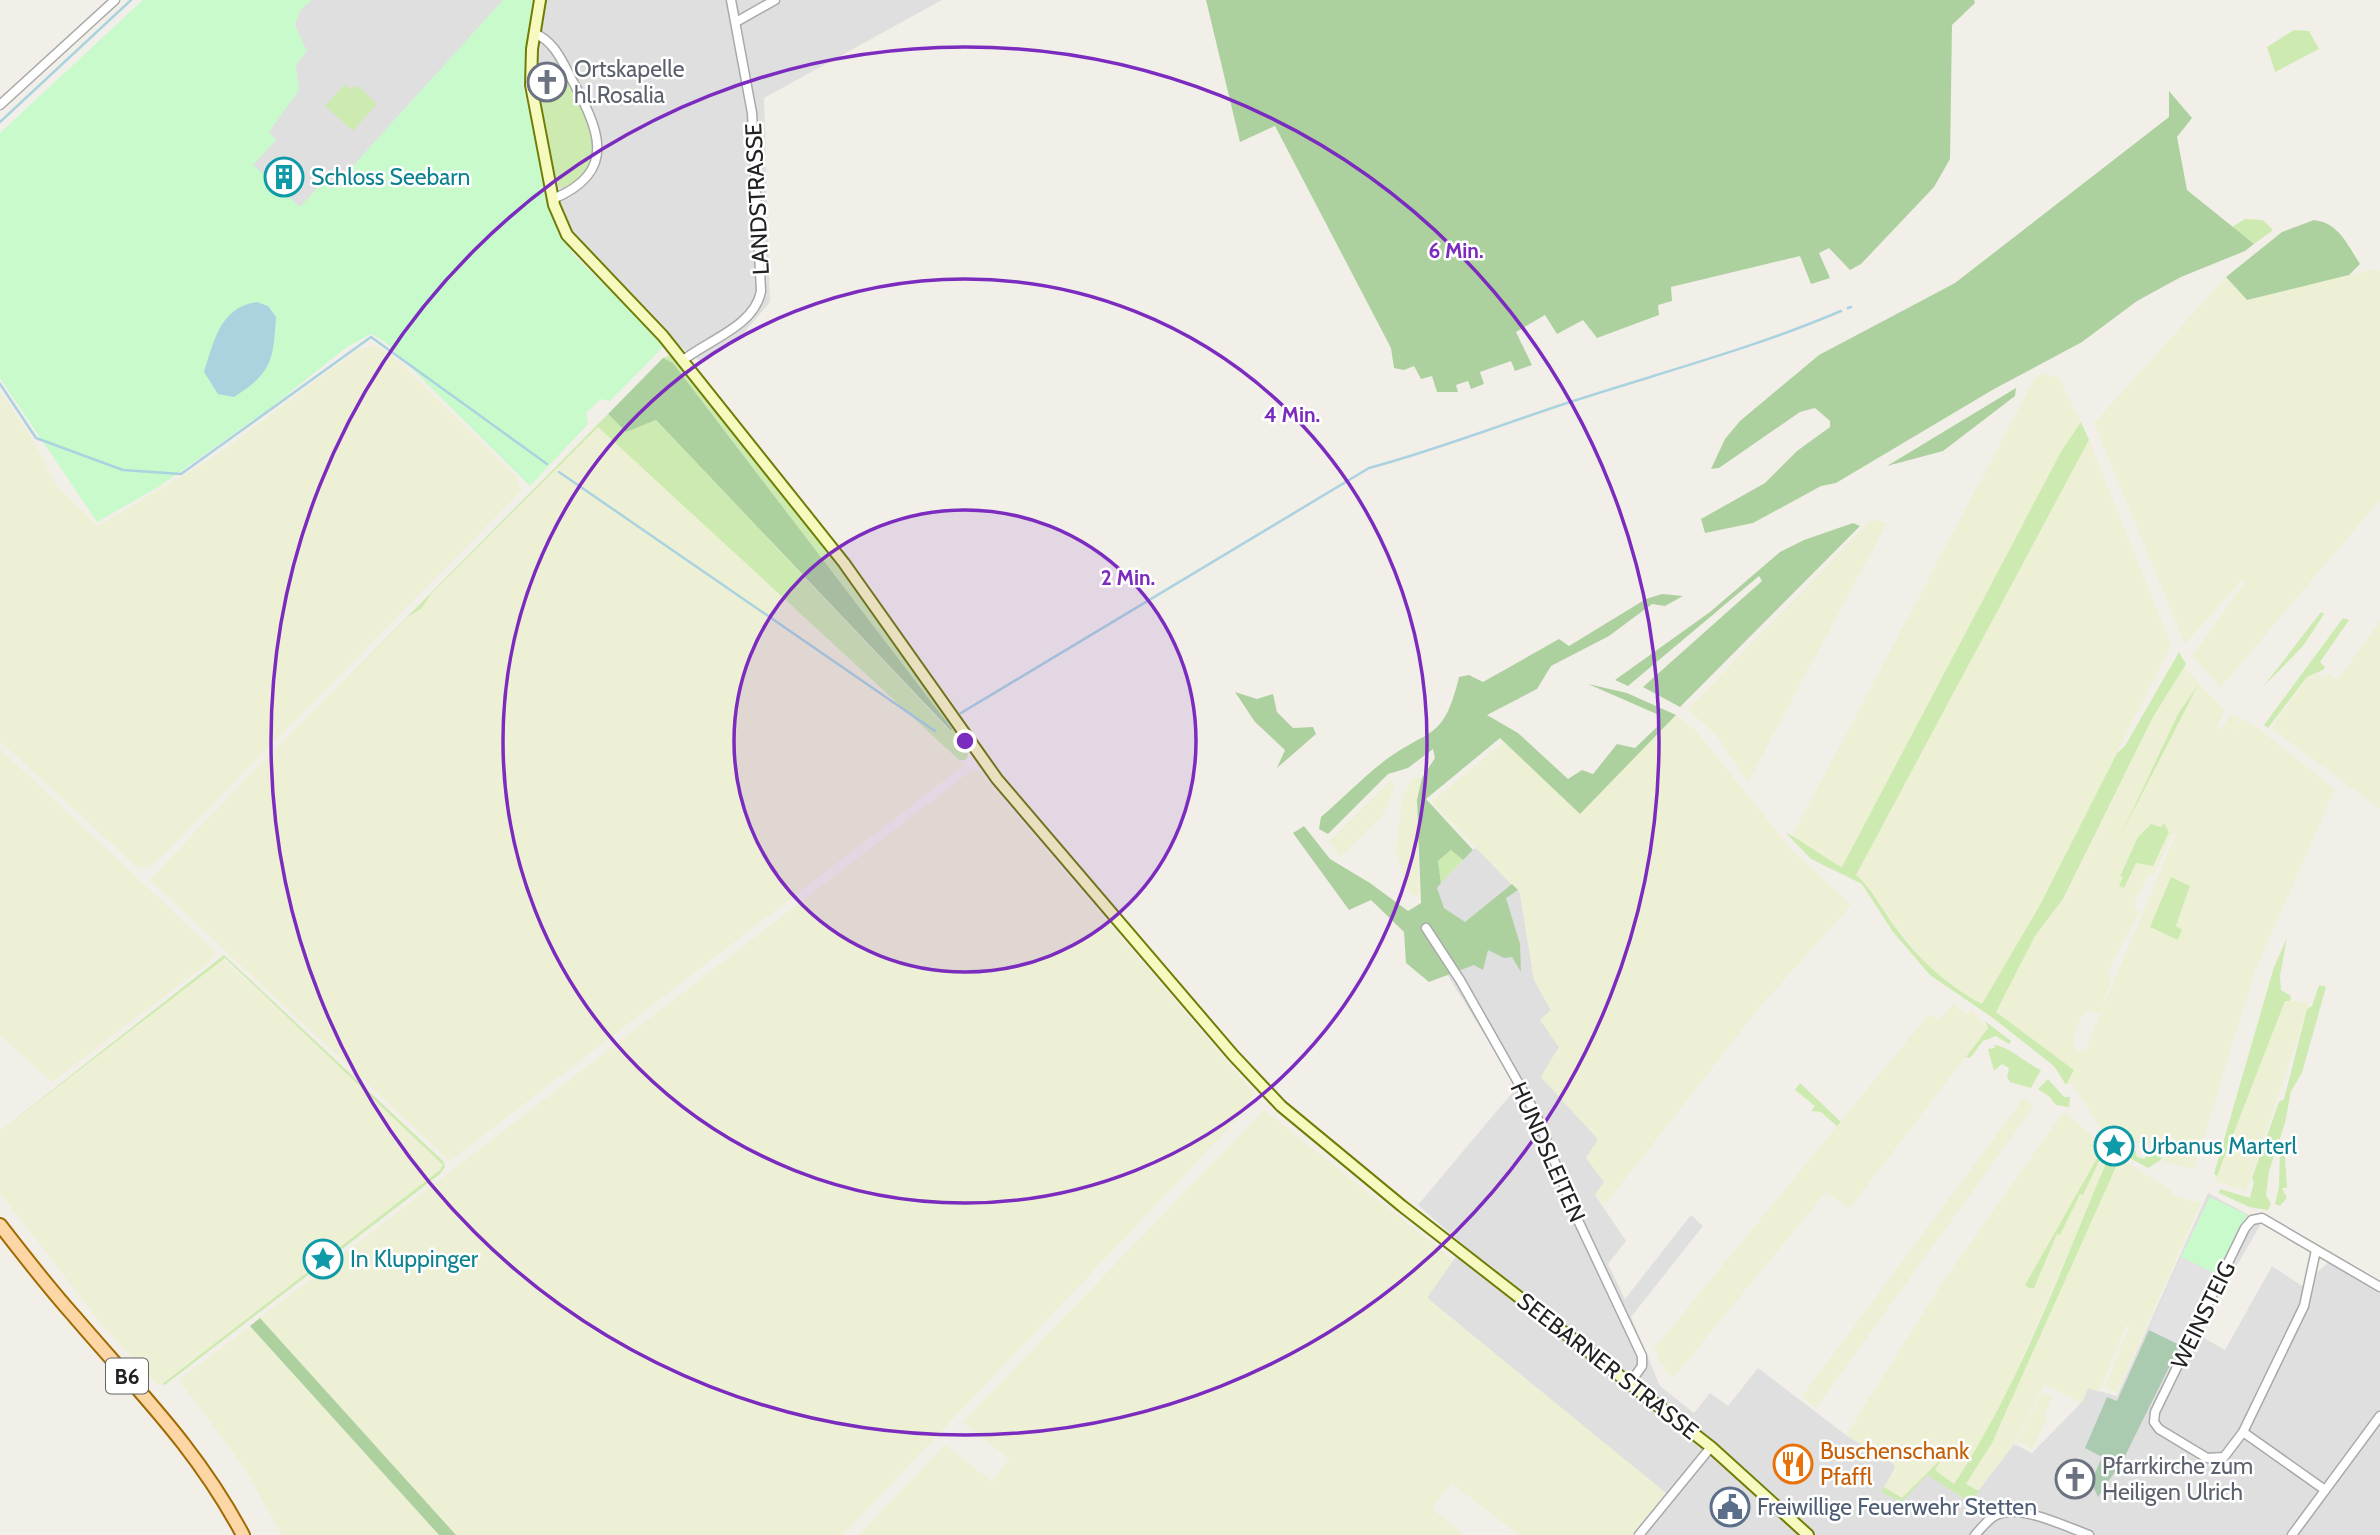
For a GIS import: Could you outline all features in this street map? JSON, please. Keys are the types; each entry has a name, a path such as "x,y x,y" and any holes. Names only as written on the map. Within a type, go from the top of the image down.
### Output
{"main road":[{"name":"SEEBARNER STRASSE","path":"540,0 534,33 531,85 553,199 571,240 641,312 682,360 844,563 997,779 1255,1080 1301,1124 1711,1447 1808,1535"},
{"name":"B6","path":"0,1225 72,1315 184,1441 243,1535"}],"street":[{"path":"0,105 115,0"},
{"name":"LANDSTRASSE","path":"682,360 746,319 758,304 761,291 752,113 731,0"},
{"path":"736,22 775,0"},
{"path":"534,33 546,39 560,57 588,109 598,140 592,169 569,191 553,199"},
{"name":"HUNDSLEITEN","path":"1426,928 1460,980 1536,1114 1576,1216 1642,1356 1642,1366 1630,1383"},
{"name":"WEINSTEIG","path":"2243,1432 2224,1457 2207,1458 2159,1429 2154,1422 2155,1412 2245,1228 2252,1220 2262,1218 2316,1250"},
{"path":"2325,1490 2243,1432 2304,1306 2316,1250 2380,1287"},
{"path":"2291,1535 2380,1416"},
{"path":"1639,1535 1711,1447"},
{"path":"1975,1535 1997,1514 2010,1512 2042,1518 2089,1535"}],"shaded area":[{"path":"307,0 504,0 306,218 241,159 293,17"},
{"path":"545,0 942,0 764,98 770,302 742,335 701,362 677,344 613,275 579,246 560,212 536,81"},
{"path":"1476,847 1520,893 1534,980 1551,1010 1541,1020 1559,1047 1541,1077 1598,1139 1604,1183 1595,1195 1626,1241 1608,1264 1625,1299 1691,1215 1703,1226 1631,1317 1660,1386 1694,1413 1710,1393 1728,1406 1758,1368 1846,1435 1894,1464 1895,1468 1882,1492 1927,1475 1970,1501 2014,1444 2032,1453 2081,1403 2088,1388 2117,1396 2208,1193 2262,1222 2197,1334 2225,1350 2272,1266 2302,1286 2335,1256 2380,1281 2380,1535 1634,1535 1665,1494 1426,1297 1464,1246 1418,1205 1517,1087 1448,976 1421,903"},
{"path":"2181,1257 2218,1275 2180,1345 2149,1330"}],"green space":[{"path":"143,0 312,0 301,9 295,25 307,51 296,65 299,90 269,132 276,140 253,165 300,207 323,182 332,189 503,0 533,0 523,84 549,208 573,254 665,345 610,401 601,399 586,413 588,424 530,486 384,341 371,334 347,347 270,408 160,486 97,522 0,378 0,133"},
{"path":"1206,0 1974,0 1975,3 1952,25 1950,159 1934,187 1861,264 1850,270 1829,248 1819,253 1830,278 1811,284 1800,256 1671,287 1672,301 1658,305 1659,315 1597,338 1583,320 1557,334 1545,315 1516,332 1532,365 1515,371 1511,361 1480,372 1484,384 1471,389 1468,381 1456,385 1458,392 1437,392 1432,376 1421,379 1414,366 1404,370 1394,368 1391,348 1275,126 1240,142"},
{"path":"2294,30 2309,31 2319,49 2275,72 2267,47"},
{"path":"564,73 588,123 593,149 583,174 573,183 560,188 556,180 537,78 540,77 545,90 549,92 554,88 549,74"},
{"path":"344,85 352,89 357,85 377,104 353,131 325,106"},
{"path":"2169,91 2192,118 2177,137 2187,190 2254,244 2245,251 2181,277 2137,301 2082,342 1994,389 1836,483 1821,486 1753,523 1705,533 1701,519 1765,483 1797,451 1830,427 1830,421 1815,408 1800,412 1719,468 1711,469 1725,439 1740,421 1819,355 1955,283 2169,117"},
{"path":"2245,219 2263,220 2273,230 2254,244 2232,227"},
{"path":"2314,220 2330,225 2351,249 2360,264 2349,275 2247,300 2226,277 2282,232"},
{"path":"2370,270 2380,271 2380,500 2221,687 2192,656 2245,582 2242,580 2185,644 2094,423 2226,277 2247,300"},
{"path":"374,345 390,353 517,477 521,491 160,858 147,868 137,867 0,741 0,391 33,440 56,485 98,526 214,457 357,350"},
{"path":"671,355 850,580 953,723 967,748 968,757 965,760 959,760 598,427 431,594 422,608 408,617 329,696 608,414 626,432 656,420 949,730 951,728 673,363 663,358"},
{"path":"663,358 673,363 952,729 950,730 656,420 626,432 608,414"},
{"path":"2043,374 2058,377 2081,422 2062,450 1842,867 1803,845 1793,834 2035,378"},
{"path":"2016,388 2015,396 1943,451 1887,466"},
{"path":"2081,422 2089,440 1856,875 1925,962 1957,989 1982,1004 2040,905 2117,753 2125,746 2179,652 2186,664 2153,717 2063,899 2035,936 1996,1012 2074,1070 2066,1085 2054,1066 1993,1018 1930,975 1893,932 1862,884 1811,859 1786,833 1842,867 2062,450"},
{"path":"598,426 964,765 450,1161 150,880 248,776 408,617 424,605 431,594"},
{"path":"2089,440 2171,645 2040,905 1982,1005 1940,978 1926,965 1856,875"},
{"path":"1872,519 1887,523 1748,782 1716,735 1688,709"},
{"path":"1853,523 1860,526 1680,707 1643,687 1762,581 1759,576 1628,686 1615,680 1710,612 1780,552 1804,540"},
{"path":"1662,594 1683,596 1665,606 1652,604 1609,636 1551,666 1537,689 1487,715 1518,733 1568,779 1582,770 1593,774 1617,744 1635,748 1658,726 1659,715 1588,684 1627,693 1676,715 1580,814 1500,738 1426,799 1473,850 1463,860 1451,850 1438,861 1441,883 1437,888 1444,908 1465,922 1512,884 1518,890 1506,898 1520,944 1521,972 1512,957 1504,958 1488,950 1483,970 1474,965 1429,982 1406,963 1404,932 1371,900 1349,910 1293,833 1304,826 1330,859 1370,883 1408,911 1421,903 1417,800 1422,778 1435,758 1433,749 1408,768 1388,774 1328,834 1319,829 1321,817 1383,762 1440,724 1447,713 1459,677 1469,675 1483,682 1559,639 1569,646 1646,599"},
{"path":"2321,612 2324,614 2303,646 2263,687"},
{"path":"2343,618 2349,620 2320,662 2325,667 2323,670 2307,677 2268,728 2264,725"},
{"path":"2380,621 2380,809 2271,728 2307,678 2317,674 2324,678 2327,673 2334,678 2340,677"},
{"path":"2184,667 2225,711 2216,729 2223,727 2229,716 2241,717 2234,730 2242,719 2255,726 2335,789 2255,971 2194,1169 2164,1162 2165,1149 2105,1135 2072,1084 2066,1084 2073,1069 1996,1012 2035,936 2064,899 2153,717","holes":["2193,692 2134,808 2178,714","2164,823 2169,832 2153,866 2136,863 2123,888 2119,886 2124,877 2120,875 2138,837 2151,824 2161,827","2173,833 2176,834 2103,1002 2111,982 2108,971 2140,911 2135,909 2135,900 2150,873 2154,874","2171,877 2190,887 2176,927 2182,931 2178,940 2151,928","2103,1007 2085,1051 2083,1049 2080,1053 2073,1044 2076,1038 2074,1034 2085,1011 2099,1014"]},
{"path":"2198,685 2120,837 2178,714"},
{"path":"1235,692 1257,699 1273,694 1277,712 1293,728 1313,727 1316,734 1277,768 1285,750 1255,722"},
{"path":"1676,715 1696,731 1791,849 1851,905 1759,1008 1605,1205 1595,1195 1604,1182 1586,1158 1598,1139 1541,1077 1559,1047 1540,1020 1551,1010 1534,980 1520,893 1431,802 1505,741 1580,813"},
{"path":"0,749 216,952 209,962 52,1082 0,1035"},
{"path":"978,770 1254,1093 1242,1114 843,1535 456,1535 260,1318 971,771"},
{"path":"1413,777 1422,778 1417,800 1419,898 1407,890 1396,850 1402,798"},
{"path":"1391,780 1395,785 1384,814 1340,857 1329,841"},
{"path":"2164,823 2169,832 2153,866 2136,863 2124,888 2119,886 2123,877 2120,876 2138,837 2151,824 2161,827"},
{"path":"1451,850 1463,860 1441,883 1438,861"},
{"path":"2171,877 2190,886 2176,926 2182,930 2178,940 2150,927"},
{"path":"2287,938 2280,976 2281,990 2291,996 2290,1001 2285,1001 2217,1176 2214,1174 2274,967"},
{"path":"224,955 443,1161 445,1167 440,1174 166,1384 161,1385 443,1165 225,958 0,1131"},
{"path":"222,958 375,1097 443,1165 331,1254 322,1257 318,1264 168,1381 158,1385 106,1330 0,1193 0,1131"},
{"path":"2319,985 2326,987 2302,1073 2291,1091 2285,1123 2269,1171 2266,1195 2271,1204 2268,1210 2249,1207 2219,1193 2220,1189 2250,1198 2254,1182 2252,1178 2279,1102 2284,1099 2307,1009 2312,1006"},
{"path":"2285,1001 2310,1002 2246,1191 2215,1181"},
{"path":"1953,1004 1967,1014 1971,1010 1988,1028 1849,1209 1826,1192 1674,1377 1663,1369 1665,1366 1657,1360 1660,1356 1653,1350 1929,1014 1939,1020"},
{"path":"1985,1021 2011,1041 2009,1044 1996,1036 1983,1041 1970,1058 1966,1057 1988,1028"},
{"path":"1994,1045 2006,1049 2041,1070 2031,1088 2010,1082 2007,1077 2009,1068 2002,1064 1994,1071 1988,1049 1995,1048"},
{"path":"2048,1079 2064,1097 2070,1097 2069,1107 2056,1105 2038,1089"},
{"path":"1800,1083 1841,1122 1837,1126 1821,1112 1811,1111 1815,1106 1795,1090"},
{"path":"2024,1098 2034,1106 1816,1408 1802,1396"},
{"path":"1264,1110 1447,1255 1452,1262 1427,1298 1666,1493 1634,1535 1519,1535 1451,1483 1432,1509 1464,1535 859,1535 945,1445 992,1481 1009,1459 963,1422"},
{"path":"2064,1111 2104,1146 2079,1190 2083,1195 2104,1150 2111,1154 2009,1389 1984,1438 1954,1484 1935,1470 1941,1460 1902,1498 1884,1487 1895,1468 1894,1464 1846,1435 1944,1280"},
{"path":"2099,1138 2120,1158 1992,1443 1966,1484 1979,1491 1970,1502 1927,1475 1902,1502 1881,1492 1884,1487 1902,1498 1943,1457 1935,1470 1954,1484 2000,1405 2020,1364 2110,1154 2104,1151 2083,1195 2080,1194 2060,1235 2057,1234 2034,1288 2029,1288 2025,1285 2104,1146"},
{"path":"2118,1146 2126,1153 2135,1150 2137,1157 2144,1159 2150,1152 2158,1152 2162,1159 2148,1168 2113,1149"},
{"path":"2280,1147 2285,1157 2287,1188 2282,1188 2287,1198 2280,1206 2275,1204 2279,1187"},
{"path":"2120,1158 2171,1190 2172,1195 2201,1203 2117,1393 2105,1387 2129,1327 2126,1325 2099,1392 2088,1388 2082,1403 2044,1384 2014,1444 1979,1490 1966,1484 1992,1443"},
{"path":"2210,1197 2247,1215 2218,1275 2181,1257"},
{"path":"260,1318 456,1535 439,1535 250,1326"},
{"path":"250,1326 439,1535 281,1535 246,1470 179,1380"},
{"path":"2149,1330 2180,1345 2124,1458 2098,1497 2091,1482 2102,1457 2085,1448 2107,1397 2117,1401"},
{"path":"2042,1392 2052,1398 2044,1415 2048,1417 2032,1449 2017,1441"}],"water":[{"path":"257,302 268,306 276,317 272,355 264,372 247,388 234,397 218,394 204,372 215,338 220,327 235,311"}],"waterway":[{"path":"0,122 131,0"},
{"path":"961,713 1369,468 1739,349 1841,311"},
{"path":"0,384 36,438 123,470 181,474 371,337 547,464"},
{"path":"559,472 935,731"}],"place":[{"name":"Ortskapelle hl.Rosalia","path":"547,82"},
{"name":"Schloss Seebarn","path":"284,177"},
{"name":"Urbanus Marterl","path":"2114,1146"},
{"name":"In Kluppinger","path":"323,1259"},
{"name":"Buschenschank Pfaffl","path":"1793,1464"},
{"name":"Pfarrkirche zum Heiligen Ulrich","path":"2075,1479"},
{"name":"Freiwillige Feuerwehr Stetten","path":"1730,1507"}]}
